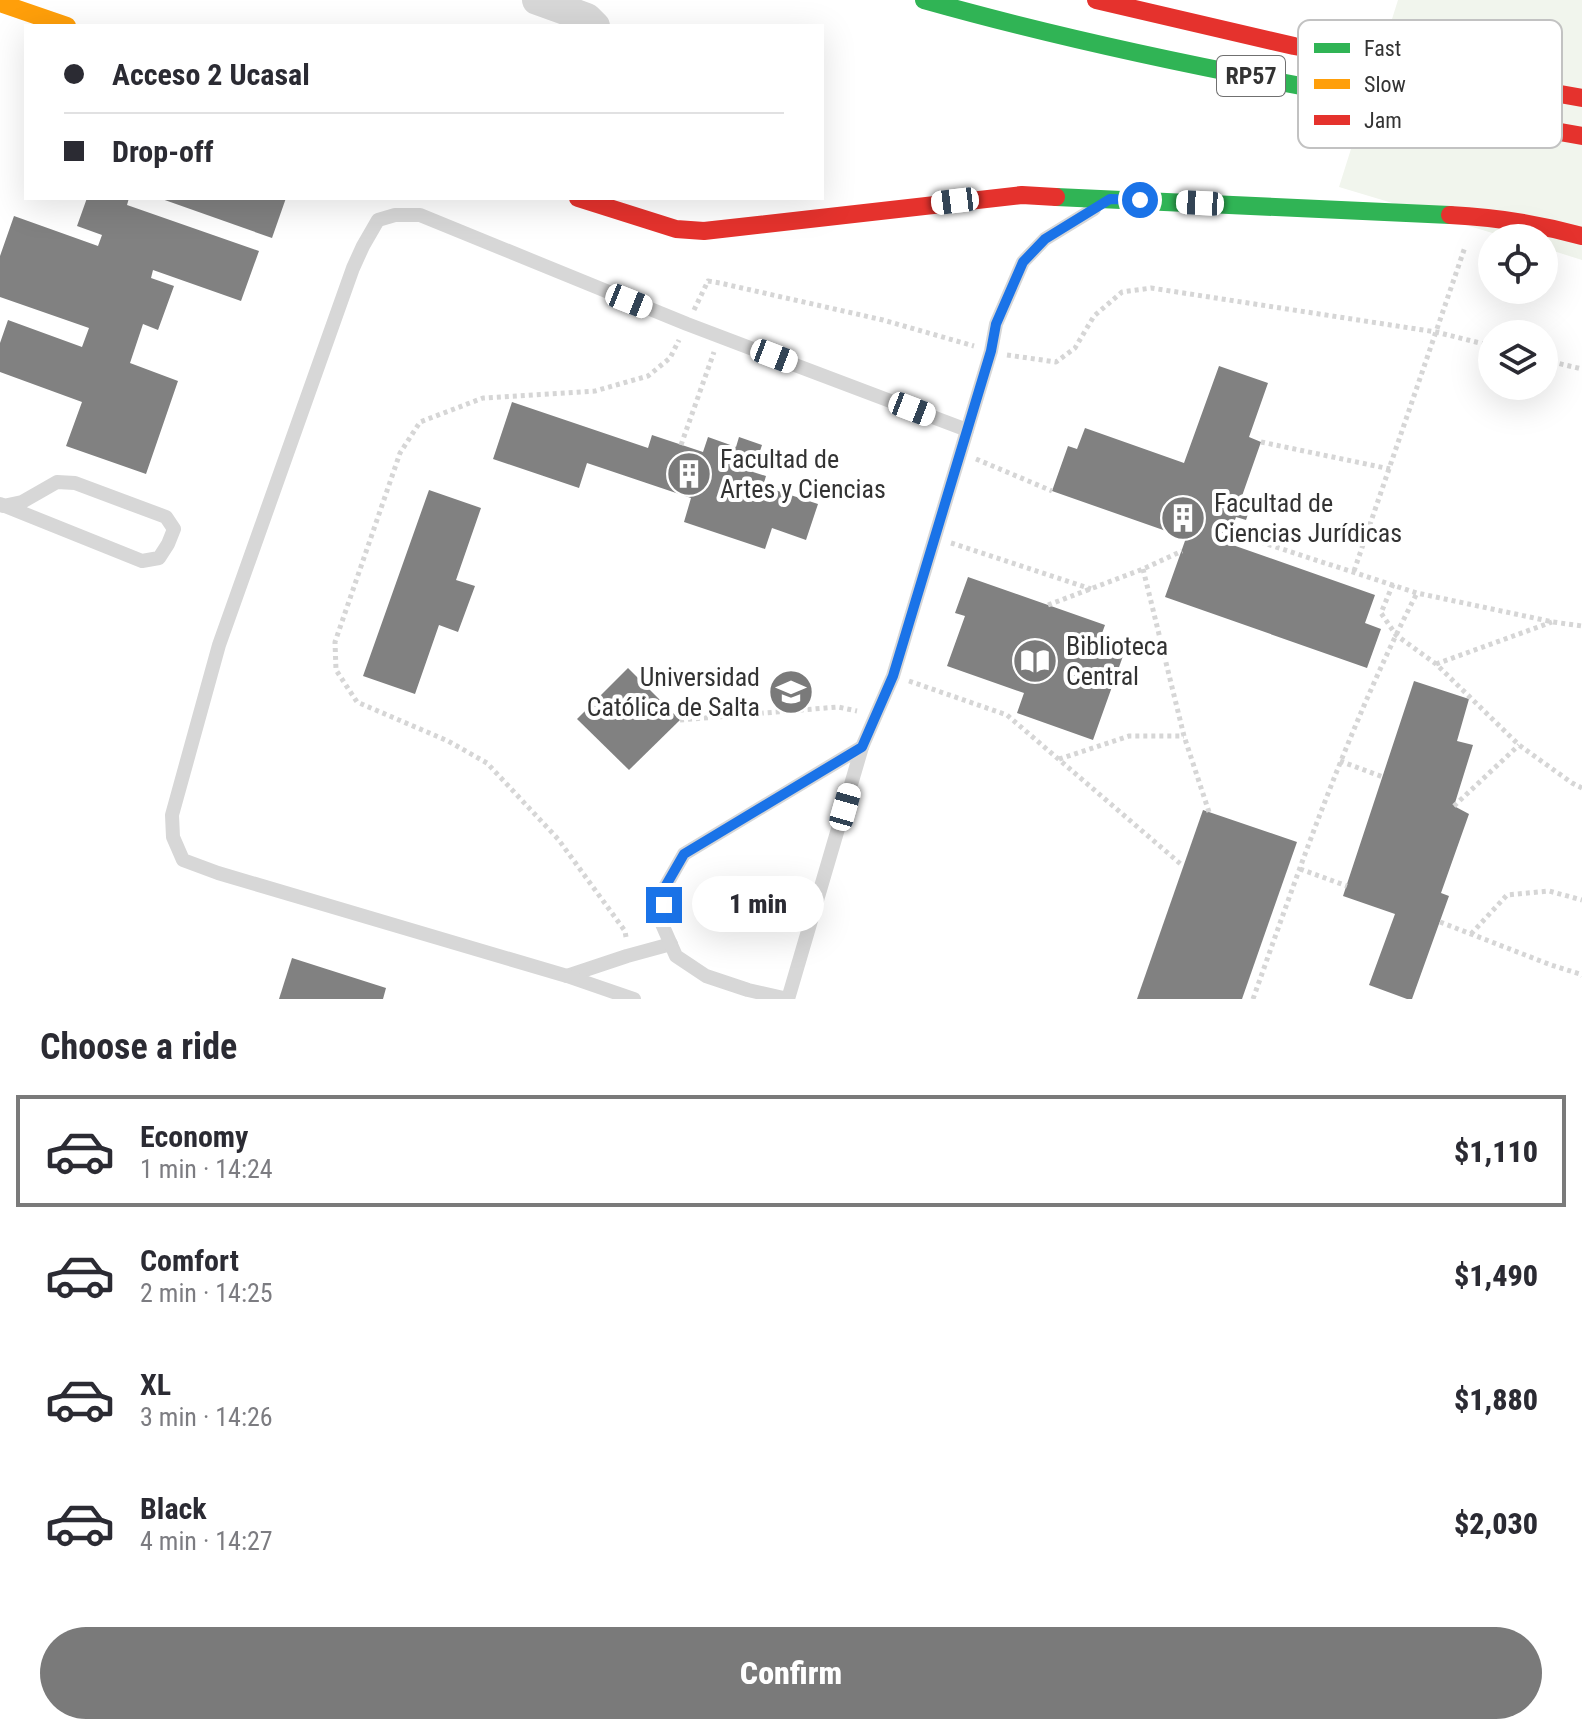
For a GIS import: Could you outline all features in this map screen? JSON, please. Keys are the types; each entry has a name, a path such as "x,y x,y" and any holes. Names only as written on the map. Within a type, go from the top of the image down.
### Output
{"main road":[{"name":"RP57","path":"924,0 1073,40 1298,85"},
{"name":"RP57","path":"1096,0 1298,47"},
{"path":"0,3 61,24"},
{"name":"RP57","path":"1562,94 1582,98"},
{"name":"RP57","path":"1562,132 1582,136"},
{"path":"1562,145 1582,150"},
{"path":"584,200 676,229 704,231 1022,195 1491,217 1582,236"}],"street":[{"path":"537,0 587,18 593,24"}],"lane":[{"path":"862,747 684,854 665,887 662,924 676,956 706,976 788,999 862,747 893,676 936,537 991,351 996,324 1023,262 1045,239 1110,199"},
{"path":"634,999 567,976 218,873 183,860 173,837 172,815 219,645 353,268 378,220 395,215 420,215 687,324 967,430"},
{"path":"57,482 75,483 166,517 174,529 159,558 142,561 2,505 22,502 57,482"},
{"path":"567,976 671,944"}],"path":[{"path":"1354,571 1475,217"},
{"path":"627,956 625,931 558,839 487,763 448,741 357,702 336,670 335,642 400,453 420,422 483,398 595,391 648,376 670,358 708,281 883,320 1019,358 1056,362 1075,348 1094,316 1122,292 1151,288 1436,332 1478,342"},
{"path":"681,445 719,336"},
{"path":"1558,363 1582,369"},
{"path":"1261,442 1390,469"},
{"path":"961,453 1052,491"},
{"path":"1230,532 1417,593 1582,626"},
{"path":"936,537 1091,589"},
{"path":"1048,605 1182,551"},
{"path":"1143,569 1184,736 1209,812"},
{"path":"1393,584 1381,613 1396,635 1436,664 1519,745 1582,788"},
{"path":"1253,999 1340,761 1417,593"},
{"path":"1436,664 1553,622"},
{"path":"893,676 1007,715 1183,866"},
{"path":"680,720 838,707 878,715"},
{"path":"1059,759 1129,736 1184,736"},
{"path":"1454,806 1519,745"},
{"path":"1340,761 1383,777"},
{"path":"1300,869 1347,886"},
{"path":"1471,934 1507,895 1549,891 1582,900"},
{"path":"1440,922 1581,975"}],"shaded area":[{"path":"1398,0 1582,0 1582,260 1558,252 1558,224 1478,224 1478,229 1339,187 1351,148 1562,148 1562,20 1392,20"}],"building":[{"path":"86,200 128,200 127,205 259,251 241,301 153,270 151,278 174,286 158,330 143,324 130,363 178,381 146,474 66,446 82,402 0,372 0,343 8,320 82,347 89,328 0,297 0,256 14,216 98,246 102,235 77,226"},
{"path":"165,200 285,200 272,238"},
{"name":"Facultad de Ciencias Jurídicas","path":"1219,366 1268,383 1249,437 1261,442 1242,496 1253,499 1246,520 1236,517 1227,543 1375,595 1365,623 1381,629 1367,668 1165,597 1186,538 1052,491 1068,446 1077,449 1085,428 1184,463"},
{"name":"Facultad de Artes y Ciencias","path":"512,402 648,448 652,435 703,452 708,437 736,447 739,437 762,445 753,472 766,476 763,486 818,504 806,540 772,528 765,549 684,522 691,498 587,463 579,488 493,459"},
{"path":"429,490 481,508 456,580 475,586 458,632 439,625 415,694 363,676"},
{"name":"Biblioteca Central","path":"968,577 1105,625 1097,647 1123,656 1093,740 1017,713 1024,693 947,666 965,616 955,613"},
{"path":"628,668 680,720 629,770 577,719"},
{"path":"1414,681 1469,699 1457,741 1473,745 1454,806 1469,814 1441,893 1449,896 1412,999 1407,999 1369,985 1395,914 1343,896"},
{"path":"1203,810 1297,842 1242,999 1137,999"},
{"path":"292,958 386,988 383,999 279,999"}],"traffic: fast":[{"path":"924,0 1138,53 1298,85"},
{"path":"1056,197 1450,215"}],"traffic: slow":[{"path":"0,3 61,24"}],"traffic: jam":[{"path":"1096,0 1298,47"},
{"path":"1562,94 1582,98"},
{"path":"1562,132 1582,136"},
{"path":"584,200 676,229 704,231 1022,195 1056,197"},
{"path":"1450,215 1516,222 1582,236"}],"place":[{"name":"Facultad de Artes y Ciencias","path":"689,474"},
{"name":"Facultad de Ciencias Jurídicas","path":"1183,518"},
{"name":"Biblioteca Central","path":"1035,661"},
{"name":"Universidad Católica de Salta","path":"791,692"}],"route":[{"path":"664,905 665,887 684,854 862,747 893,676 991,351 996,324 1023,262 1045,239 1110,199 1140,200"}]}
